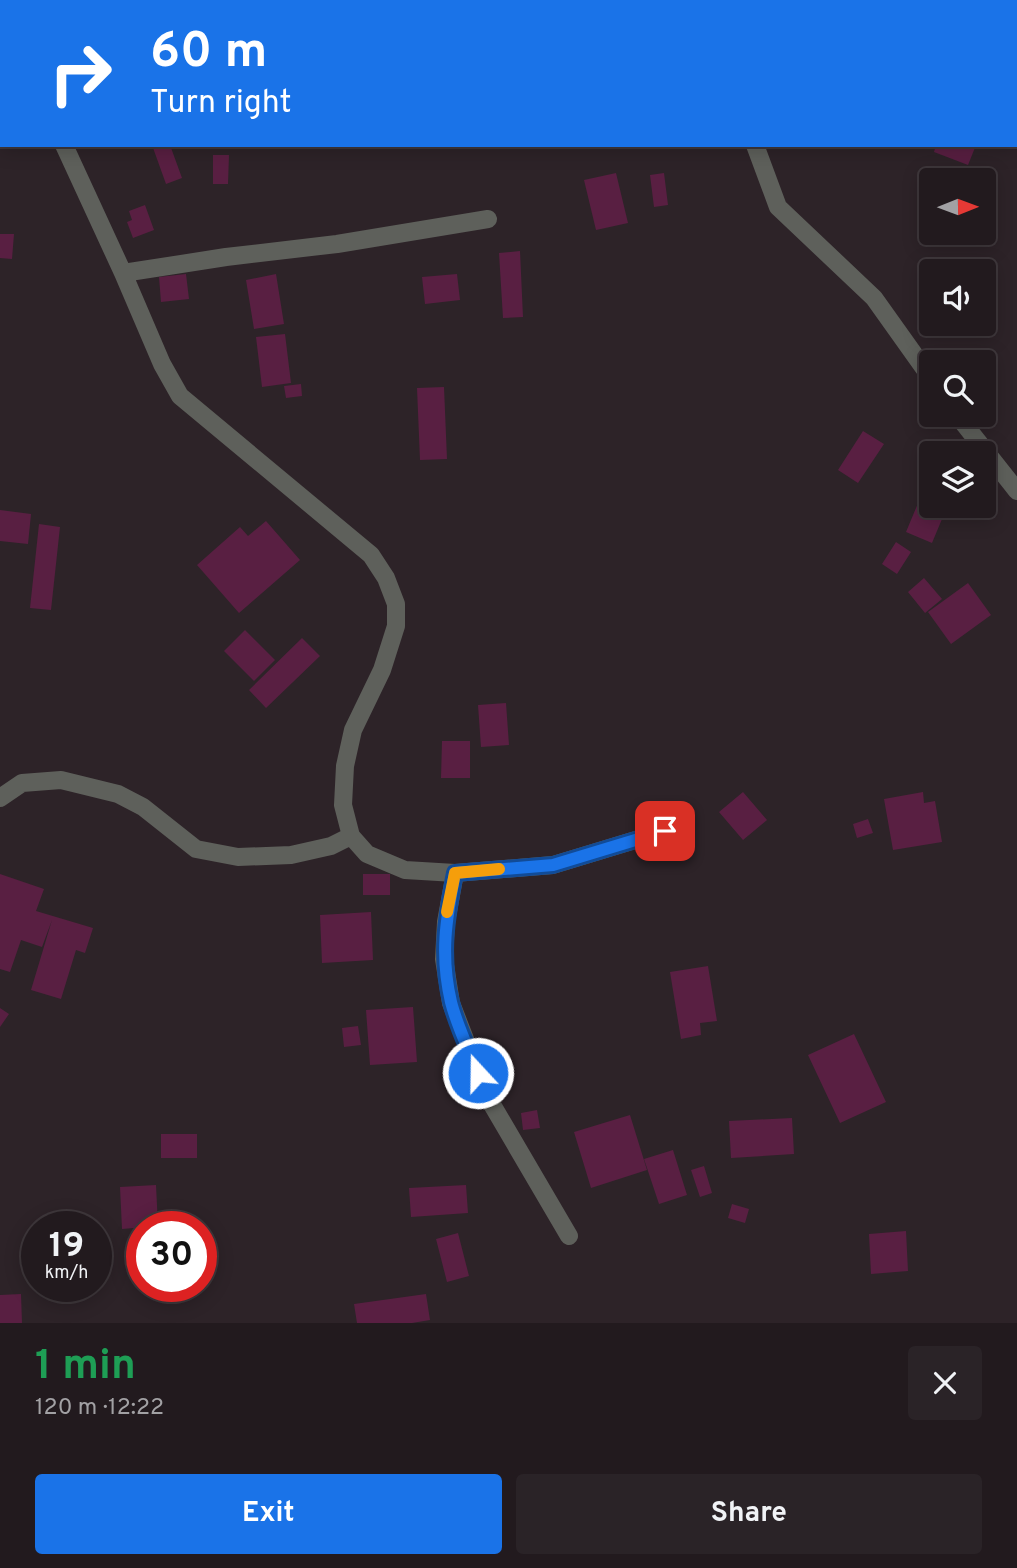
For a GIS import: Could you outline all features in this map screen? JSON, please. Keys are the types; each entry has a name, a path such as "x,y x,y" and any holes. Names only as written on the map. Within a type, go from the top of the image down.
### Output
{"street":[{"path":"65,147 162,363 180,396 371,555 386,578 396,604 396,626 382,670 353,730 345,766 343,805 351,836 368,853 405,870 455,873 553,865 665,831"},
{"path":"756,147 778,207 874,298 919,361"},
{"path":"123,273 337,244 488,219"},
{"path":"966,427 1017,491"},
{"path":"0,798 22,783 61,780 107,791 143,807 196,849 238,857 291,855 331,846 351,836"},
{"path":"455,873 446,922 444,958 452,1003 487,1096 569,1236"}],"building":[{"path":"153,147 171,147 182,178 166,184"},
{"path":"935,147 975,147 968,165 934,152"},
{"path":"213,155 229,155 228,184 213,184"},
{"path":"616,173 628,223 596,230 584,180"},
{"path":"664,173 668,205 654,207 650,175"},
{"path":"145,205 154,230 133,238 127,222 132,220 129,211"},
{"path":"0,234 14,234 12,259 0,258"},
{"path":"520,251 523,317 503,318 499,253"},
{"path":"186,274 189,299 161,302 159,277"},
{"path":"276,274 284,324 254,329 246,280"},
{"path":"457,274 460,300 425,304 422,277"},
{"path":"285,334 291,383 262,387 256,337"},
{"path":"301,384 302,396 286,398 284,386"},
{"path":"444,387 447,459 420,460 417,388"},
{"path":"863,431 884,444 858,483 838,470"},
{"path":"919,501 919,518 942,518 932,543 906,532"},
{"path":"0,510 31,514 28,544 0,541"},
{"path":"266,521 300,560 239,613 197,565 240,527 248,536"},
{"path":"39,524 60,527 51,610 30,608"},
{"path":"896,542 911,552 897,574 882,564"},
{"path":"924,578 942,599 925,613 908,592"},
{"path":"968,583 991,615 951,644 928,612"},
{"path":"245,630 275,660 254,681 224,651"},
{"path":"302,638 320,656 266,708 249,690"},
{"path":"506,703 509,745 481,747 478,705"},
{"path":"442,741 470,741 470,778 441,778"},
{"path":"743,792 767,820 743,840 719,812"},
{"path":"923,792 924,803 935,801 942,842 893,850 884,799"},
{"path":"868,819 873,833 857,838 853,824"},
{"path":"0,874 44,889 36,911 93,928 85,953 76,950 61,999 31,990 52,920 42,947 21,940 10,972 0,969"},
{"path":"363,874 390,874 390,895 363,895"},
{"path":"371,912 373,960 322,963 320,915"},
{"path":"708,966 717,1021 700,1023 701,1035 681,1039 670,972"},
{"path":"413,1007 417,1062 370,1065 366,1010"},
{"path":"0,1008 9,1014 0,1027"},
{"path":"358,1026 361,1045 344,1047 342,1028"},
{"path":"854,1034 886,1102 840,1123 808,1055"},
{"path":"537,1110 540,1128 523,1130 521,1113"},
{"path":"630,1115 647,1170 591,1188 574,1132"},
{"path":"792,1118 794,1154 731,1158 729,1121"},
{"path":"161,1134 197,1134 197,1158 161,1158"},
{"path":"673,1150 687,1195 659,1204 644,1159"},
{"path":"704,1166 712,1193 700,1197 691,1170"},
{"path":"156,1185 157,1211 126,1211 126,1229 122,1229 120,1187"},
{"path":"466,1185 468,1213 411,1217 409,1188"},
{"path":"732,1204 749,1209 745,1223 728,1218"},
{"path":"906,1231 908,1271 871,1274 869,1234"},
{"path":"458,1233 469,1276 447,1282 436,1239"},
{"path":"21,1294 22,1323 0,1323 0,1295"},
{"path":"426,1294 430,1320 412,1323 357,1323 354,1304"}],"slow traffic":[{"path":"447,912 455,873 499,869"}],"route":[{"path":"478,1073 452,1003 444,958 446,922 455,873 553,865 665,831"}]}
